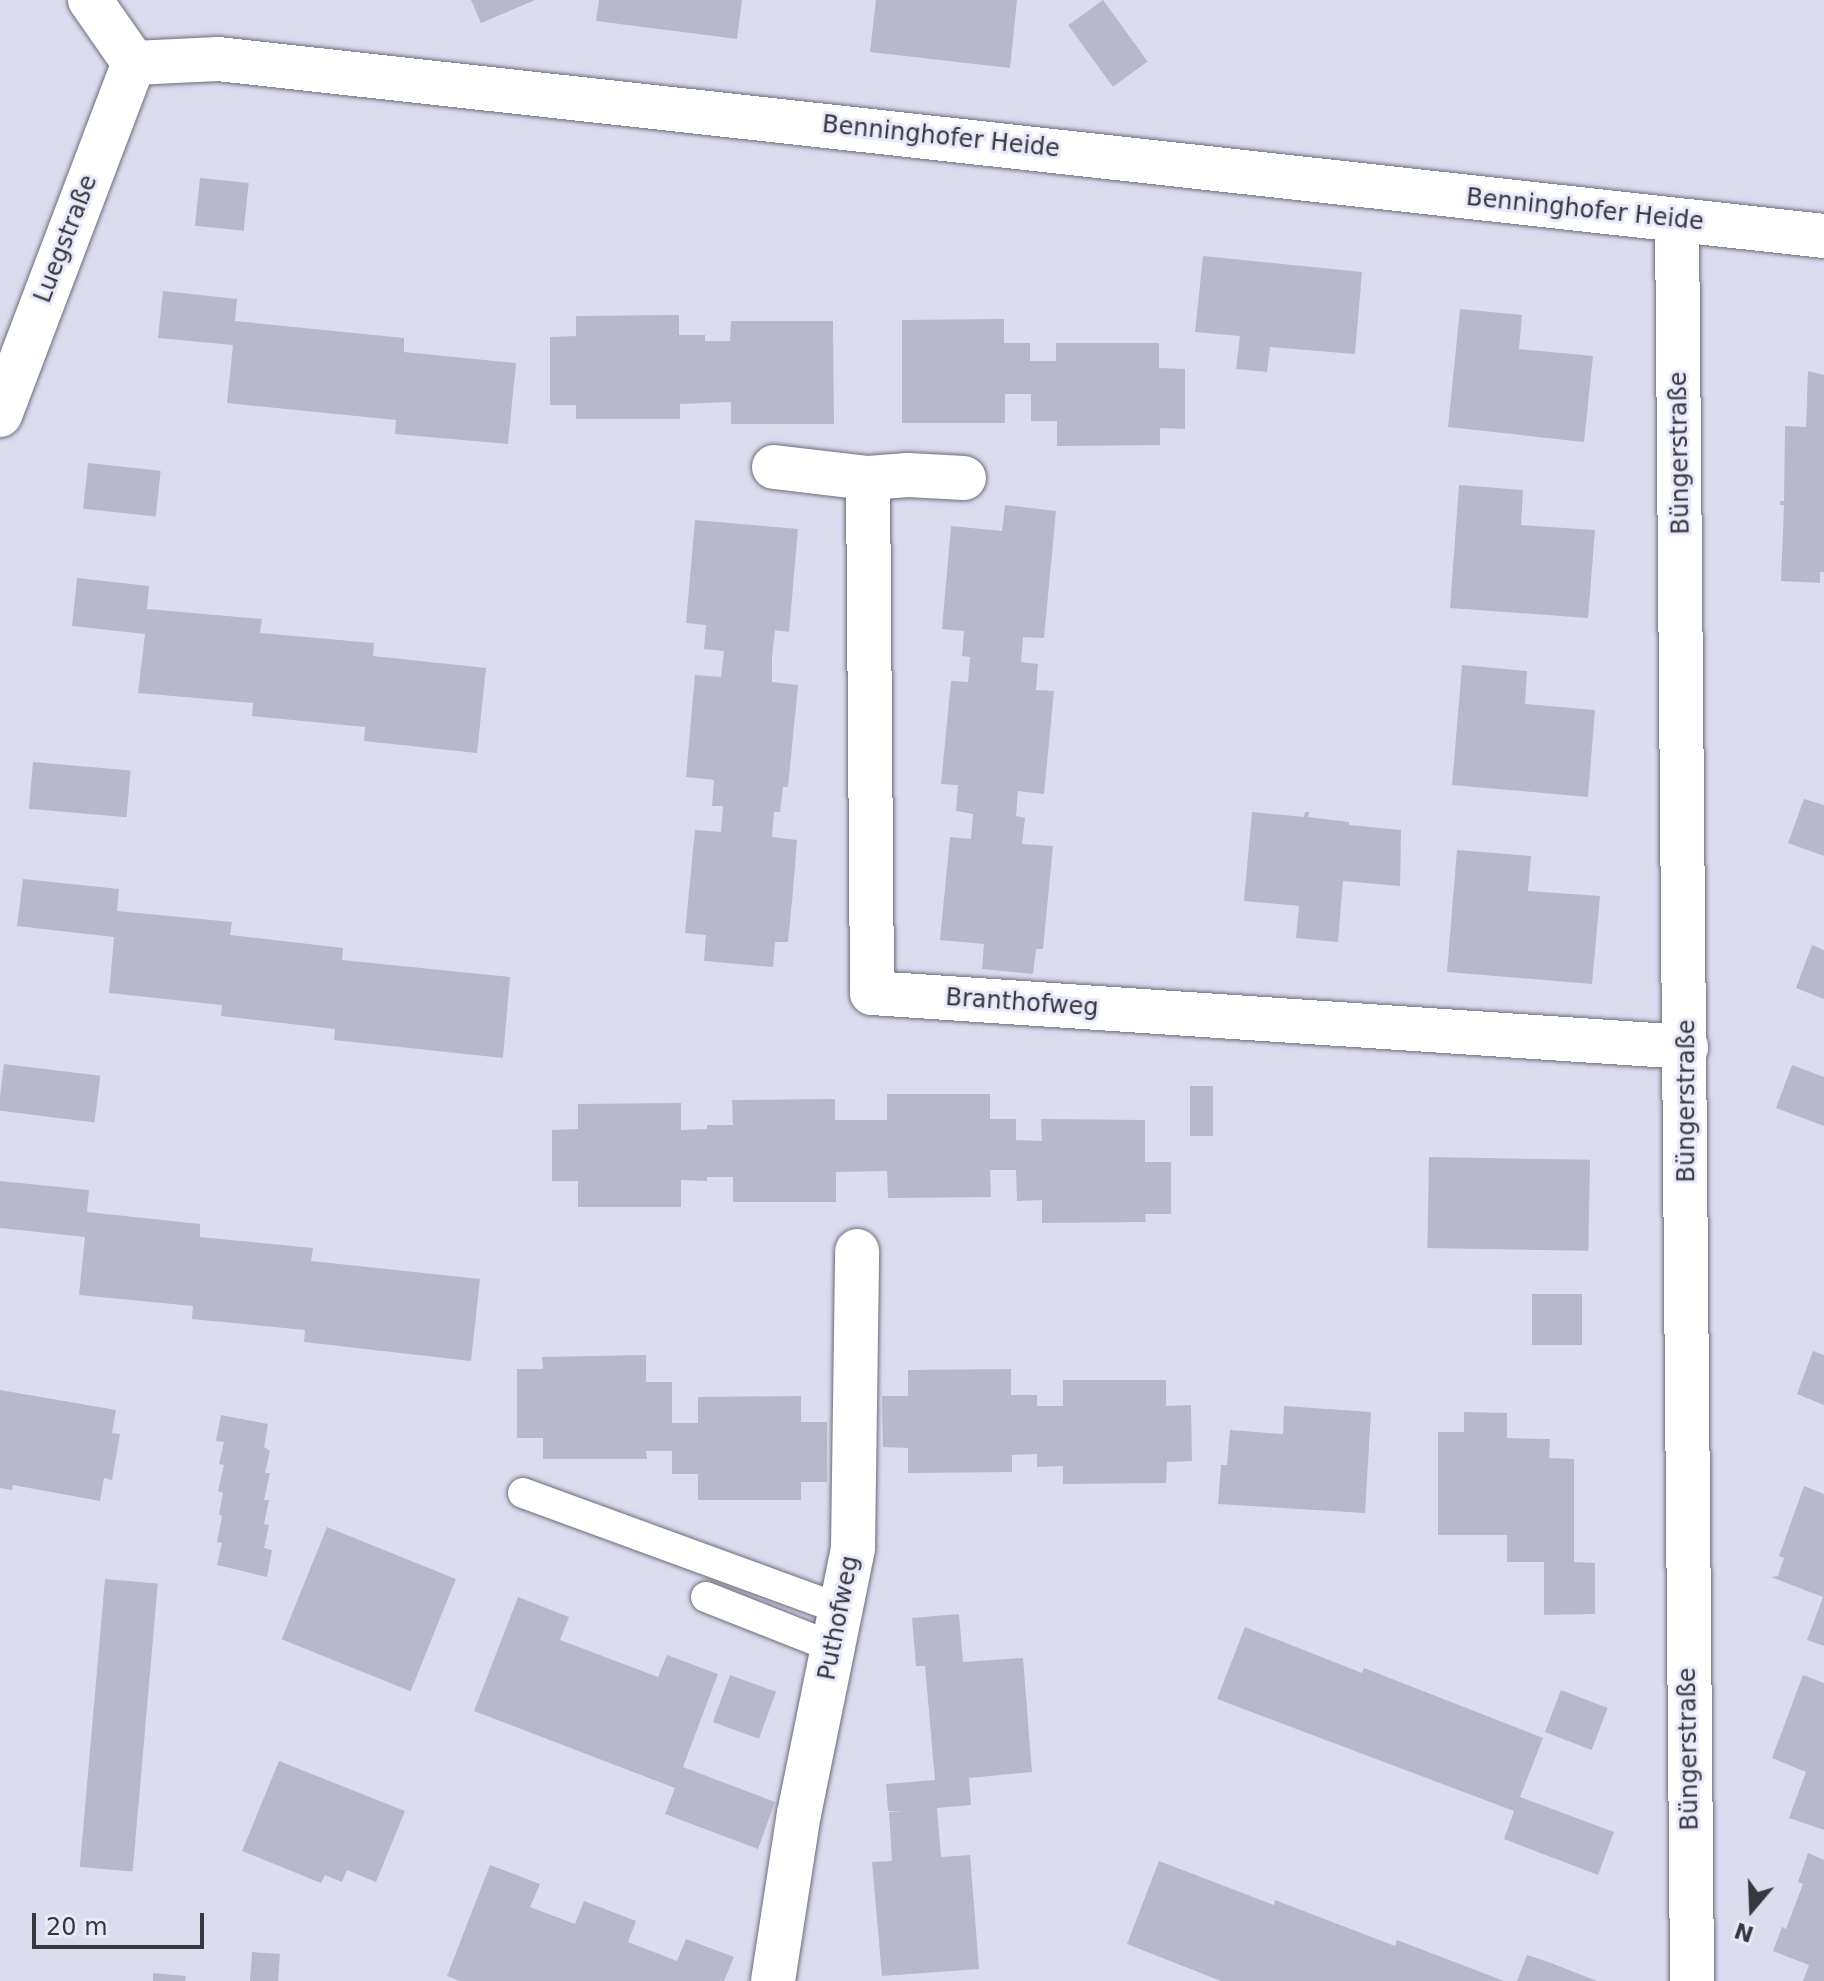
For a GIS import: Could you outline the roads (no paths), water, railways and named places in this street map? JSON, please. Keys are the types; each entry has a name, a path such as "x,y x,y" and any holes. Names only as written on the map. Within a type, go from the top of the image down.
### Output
{"street":[{"path":"90,0 134,63"},
{"name":"Benninghofer Heide","path":"134,63 234,60 1824,236"},
{"name":"Luegstraße","path":"0,415 134,63"},
{"name":"Büngerstraße","path":"1677,221 1692,1981"},
{"path":"774,467 868,478 908,475 964,478"},
{"name":"Branthofweg","path":"868,478 872,993 1686,1047"},
{"name":"Puthofweg","path":"773,1981 799,1814 853,1548 857,1251"}],"lane":[{"path":"523,1493 839,1629"},
{"path":"706,1597 839,1629"}]}
